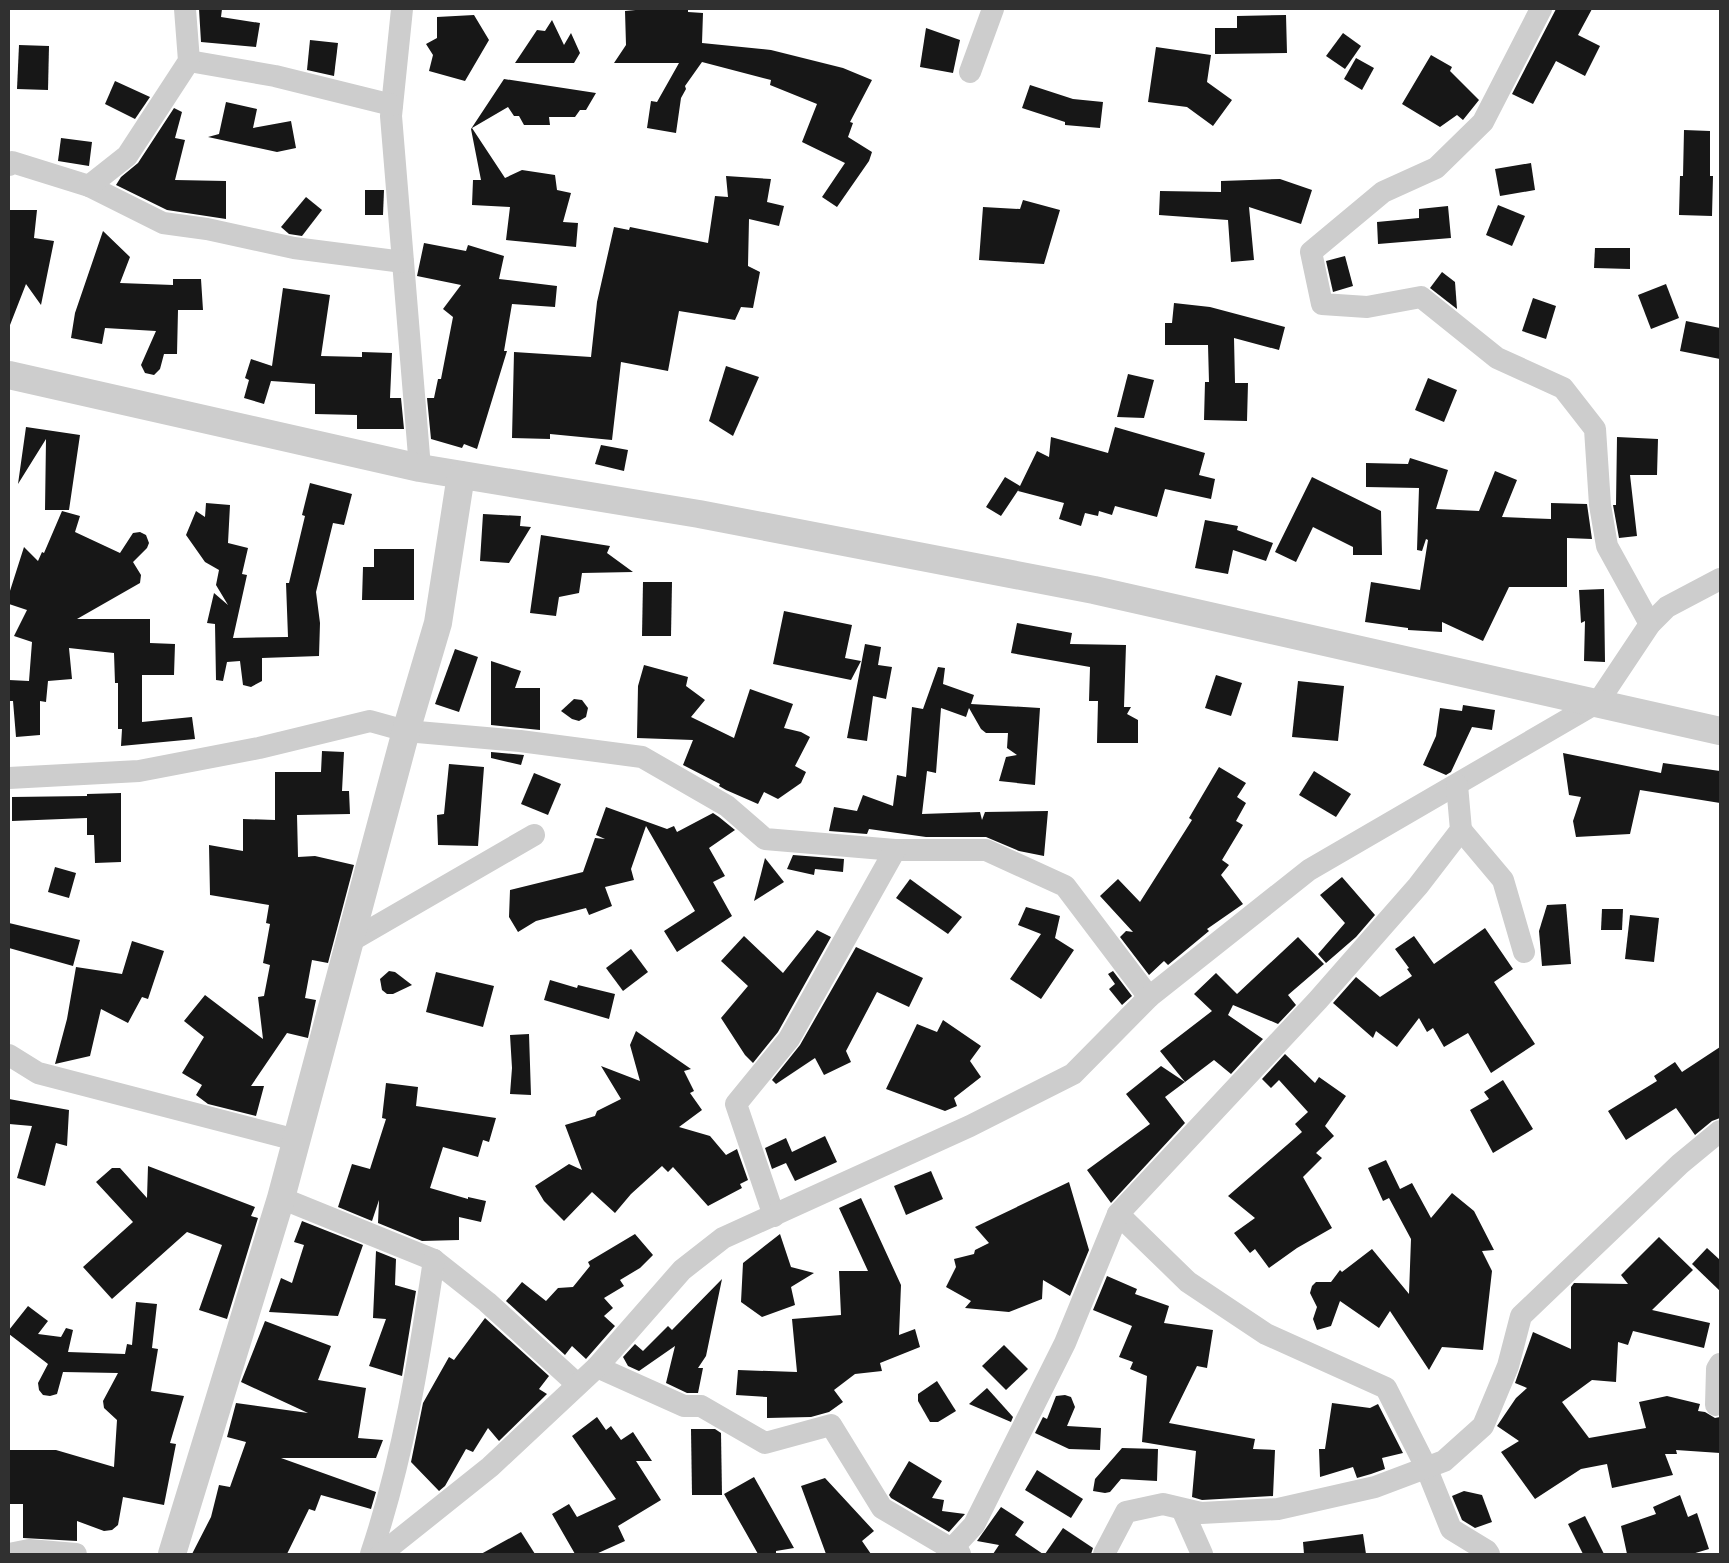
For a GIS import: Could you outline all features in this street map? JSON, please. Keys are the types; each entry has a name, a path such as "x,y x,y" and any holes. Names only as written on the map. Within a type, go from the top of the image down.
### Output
{"street":[{"path":"89,186 127,156 188,61 185,9"},
{"path":"402,9 391,116 420,468"},
{"path":"970,72 993,9"},
{"path":"1541,9 1483,122 1436,168 1383,192 1311,252 1322,304 1367,307 1420,297 1497,358 1562,388 1595,429 1600,505 1607,546 1650,624"},
{"path":"188,61 275,76 392,105"},
{"path":"9,165 12,162 89,186 163,223 207,229 294,248 403,262"},
{"path":"9,375 420,468 699,514 1094,590 1720,731"},
{"path":"172,1554 281,1198 406,732 438,623 461,475"},
{"path":"384,1553 490,1467 597,1367 682,1270 724,1238 970,1126 1073,1074 1149,997 1309,870 1457,786 1598,702 1650,624 1667,607 1720,579"},
{"path":"9,778 139,771 258,748 370,721 406,732 520,741 642,758 727,806 764,840 895,850 986,850 1065,886 1149,997"},
{"path":"1457,786 1461,830 1503,880 1524,952"},
{"path":"597,1367 684,1406 701,1406 764,1443 831,1425 882,1508 953,1552 974,1524 1048,1378 1065,1343 1118,1214 1318,1000 1418,886 1461,830"},
{"path":"349,942 534,836"},
{"path":"774,1216 736,1104 789,1039 895,850"},
{"path":"9,1055 38,1073 296,1140"},
{"path":"1104,1554 1126,1512 1163,1504 1200,1513 1278,1509 1375,1487 1444,1460 1483,1426 1508,1366 1521,1316 1680,1164 1720,1130"},
{"path":"281,1198 434,1260 487,1302 578,1384"},
{"path":"1118,1214 1188,1282 1266,1334 1386,1388 1426,1467 1451,1529 1487,1550 1489,1554"},
{"path":"384,1553 386,1509 418,1368 434,1260"},
{"path":"1716,1405 1717,1369 1720,1364"},
{"path":"1182,1509 1202,1554"},
{"path":"9,1554 29,1550 76,1554"}],"building":[{"path":"199,9 222,9 221,17 260,23 256,47 201,42"},
{"path":"688,9 688,12 703,13 702,43 771,50 843,68 872,80 850,122 853,123 848,137 872,152 869,161 837,207 822,197 845,163 802,142 817,104 770,85 771,80 702,62 685,86 686,89 681,98 676,133 647,128 651,101 657,102 679,63 614,63 626,45 625,11"},
{"path":"1556,9 1592,9 1578,35 1600,46 1585,76 1556,61 1533,104 1512,94"},
{"path":"474,15 489,40 465,81 429,71 433,55 426,44 437,38 437,17"},
{"path":"1286,15 1287,53 1215,54 1215,28 1237,28 1237,16"},
{"path":"552,20 564,45 571,33 580,53 574,63 515,63 537,30 545,31"},
{"path":"926,28 960,40 953,73 920,67"},
{"path":"1343,33 1361,46 1345,69 1326,56"},
{"path":"310,40 338,43 334,76 307,70"},
{"path":"19,45 49,46 48,90 17,89"},
{"path":"1156,47 1211,55 1207,82 1232,100 1213,126 1187,107 1148,102"},
{"path":"1431,55 1452,67 1450,71 1479,100 1463,120 1457,115 1440,127 1402,104"},
{"path":"1356,58 1374,68 1362,90 1344,79"},
{"path":"504,79 596,93 586,110 580,110 575,117 549,117 550,125 524,125 519,116 514,116 508,107 472,128 505,178 522,170 555,175 557,190 571,193 563,222 578,223 576,247 506,240 510,207 472,205 473,180 481,180 471,129"},
{"path":"115,81 150,97 135,119 105,104"},
{"path":"1030,85 1073,99 1103,102 1100,128 1065,125 1065,122 1022,108"},
{"path":"226,102 257,109 253,128 291,121 296,148 277,152 208,137 219,134"},
{"path":"174,108 182,112 175,138 185,140 175,180 226,181 226,219 167,210 116,185 121,177 138,163"},
{"path":"1684,130 1710,131 1710,176 1713,176 1712,216 1679,215 1680,176 1683,176"},
{"path":"61,138 92,142 89,166 58,161"},
{"path":"1531,163 1535,190 1500,196 1495,169"},
{"path":"726,176 771,179 767,202 784,206 779,226 749,219 748,266 760,272 753,308 741,307 735,320 679,311 668,371 621,362 612,440 550,434 550,439 512,438 514,352 591,357 597,302 614,227 629,230 630,227 708,243 715,196 728,197"},
{"path":"1280,179 1312,190 1301,224 1249,207 1254,260 1231,262 1228,220 1159,215 1160,191 1221,192 1221,181"},
{"path":"365,190 384,190 383,215 365,215"},
{"path":"306,197 322,210 302,236 289,234 281,227"},
{"path":"1023,200 1060,210 1044,264 979,260 983,207 1020,209"},
{"path":"1498,205 1525,216 1512,246 1486,235"},
{"path":"1448,206 1451,238 1378,244 1377,222 1419,218 1419,209"},
{"path":"9,210 37,210 34,238 54,241 41,305 26,284 10,325"},
{"path":"103,231 130,257 120,283 173,285 173,279 201,279 203,310 178,310 177,354 164,354 160,369 154,375 145,373 141,365 156,331 105,328 102,344 71,338 75,313"},
{"path":"424,243 466,251 468,245 504,256 499,279 557,286 555,307 512,304 504,351 507,351 477,449 464,444 462,448 431,439 427,398 434,398 438,379 441,379 453,317 443,309 461,285 417,276"},
{"path":"1595,248 1630,248 1630,269 1594,268"},
{"path":"1345,256 1353,286 1333,292 1326,261"},
{"path":"1442,272 1455,282 1457,309 1430,288"},
{"path":"1666,284 1679,318 1651,329 1638,295"},
{"path":"283,288 330,295 321,356 362,357 362,352 392,353 390,398 401,398 404,429 357,429 357,415 315,414 315,384 271,381 264,404 244,398 249,380 245,378 251,359 272,366"},
{"path":"1533,298 1556,306 1546,339 1522,331"},
{"path":"1174,303 1210,307 1285,327 1279,350 1234,338 1235,383 1248,383 1247,421 1204,420 1205,382 1209,382 1208,345 1165,345 1165,323 1172,323"},
{"path":"1686,321 1720,328 1720,359 1680,351"},
{"path":"726,366 759,377 733,436 709,421"},
{"path":"1128,374 1154,380 1144,418 1117,417"},
{"path":"1428,378 1457,390 1444,422 1415,410"},
{"path":"26,427 80,435 69,510 45,510 46,439 18,484"},
{"path":"1115,427 1205,453 1199,475 1215,479 1211,499 1165,489 1157,517 1115,506 1112,515 1099,511 1098,516 1085,513 1081,526 1059,519 1064,503 1018,491 1019,489 1001,516 986,507 1005,477 1020,486 1037,451 1049,457 1051,437 1108,453"},
{"path":"1617,437 1658,439 1657,475 1630,475 1637,536 1619,538 1613,505 1616,505"},
{"path":"601,445 628,450 624,471 595,464"},
{"path":"1410,458 1448,470 1436,509 1479,511 1495,471 1517,480 1502,517 1551,519 1551,503 1587,504 1592,539 1567,538 1567,587 1509,587 1483,641 1442,622 1442,632 1408,630 1408,628 1365,622 1371,582 1420,590 1428,540 1426,539 1422,551 1417,550 1419,488 1366,487 1366,463 1408,464"},
{"path":"1312,477 1381,511 1382,555 1353,555 1353,547 1313,527 1296,562 1275,552"},
{"path":"310,483 352,494 344,525 333,523 316,592 320,623 319,656 262,658 262,681 251,687 243,685 240,661 227,662 223,681 216,680 215,624 207,623 214,593 228,605 216,585 219,570 205,562 186,535 196,511 205,517 206,503 230,505 228,543 248,548 242,574 247,575 233,638 288,637 286,583 289,583 305,516 302,515"},
{"path":"62,511 80,516 75,532 120,553 133,533 140,532 146,535 149,543 147,548 133,562 141,575 140,583 77,619 150,619 150,643 175,644 174,675 142,675 142,722 192,717 195,739 121,746 122,729 118,729 118,683 115,683 114,653 69,648 72,679 48,681 46,702 40,701 40,735 16,737 13,701 9,701 9,680 29,681 32,642 14,636 27,610 9,604 9,594 24,547 38,561 42,552 44,553"},
{"path":"483,514 521,516 520,526 531,527 509,563 480,561"},
{"path":"1205,520 1238,526 1237,530 1273,543 1266,561 1233,550 1228,574 1195,568"},
{"path":"541,535 610,546 607,553 633,572 582,573 579,593 559,597 556,616 530,613"},
{"path":"374,549 414,549 414,600 362,600 363,567 374,567"},
{"path":"643,582 672,582 671,636 642,636"},
{"path":"1604,589 1605,662 1584,661 1585,621 1581,623 1579,590"},
{"path":"784,611 852,625 845,658 861,661 851,680 773,664"},
{"path":"1017,623 1072,633 1070,644 1126,645 1124,707 1131,707 1127,714 1138,720 1138,743 1097,743 1098,701 1089,701 1090,667 1011,653"},
{"path":"865,644 881,647 878,665 892,667 886,699 873,696 867,741 847,738"},
{"path":"455,649 478,657 459,712 435,704"},
{"path":"491,661 521,671 515,688 540,688 540,730 491,725"},
{"path":"644,665 688,677 686,686 705,700 691,717 734,738 750,689 793,704 784,728 801,732 810,737 795,766 806,772 801,783 778,799 764,792 758,804 726,790 719,786 720,784 683,765 693,740 637,738 638,686"},
{"path":"938,667 945,668 943,684 974,695 971,704 1040,708 1035,785 999,781 1006,757 1017,755 1007,748 1008,733 986,733 981,729 969,708 966,717 941,708 936,773 927,771 922,814 980,812 982,820 985,812 1048,811 1044,856 1019,851 986,837 926,837 869,829 867,834 829,831 834,807 857,811 863,795 893,806 897,775 906,777 912,707 923,709"},
{"path":"1216,675 1242,683 1231,716 1205,708"},
{"path":"1298,681 1344,686 1338,741 1292,737"},
{"path":"574,699 582,700 588,708 586,717 579,721 572,719 561,711"},
{"path":"1463,705 1495,710 1492,730 1472,727 1451,772 1446,775 1423,765 1436,736 1440,708 1462,711"},
{"path":"322,751 344,752 342,791 349,791 350,814 297,815 298,857 315,856 354,865 328,963 312,960 305,998 316,1000 308,1038 287,1033 251,1086 264,1086 256,1116 208,1104 196,1095 202,1085 182,1073 204,1037 184,1021 205,995 263,1039 258,997 264,996 270,965 263,963 270,924 266,923 269,905 210,895 209,845 243,851 243,819 275,820 275,772 321,772"},
{"path":"491,752 524,755 521,765 491,758"},
{"path":"1563,753 1661,773 1663,763 1720,771 1720,803 1640,790 1630,834 1576,837 1573,821 1581,797 1569,795"},
{"path":"449,764 484,767 478,846 438,845 437,815 444,814"},
{"path":"1219,767 1246,783 1237,797 1246,803 1236,821 1243,825 1222,860 1229,865 1221,875 1243,904 1207,929 1209,931 1168,965 1164,961 1149,975 1120,937 1126,931 1133,932 1100,896 1118,879 1140,902 1192,820 1189,818"},
{"path":"1314,771 1351,794 1336,817 1299,795"},
{"path":"534,773 561,784 548,815 521,804"},
{"path":"121,793 121,862 95,863 94,835 87,835 87,818 12,821 12,797 87,796 87,794"},
{"path":"606,807 667,829 674,826 677,832 713,813 735,830 709,848 725,876 713,882 732,916 677,952 664,931 695,911 646,826 631,869 634,880 605,887 612,906 589,915 586,908 536,921 518,932 509,917 510,890 583,872 595,838 605,839 596,835"},
{"path":"793,855 844,859 843,872 815,869 814,875 787,869"},
{"path":"765,858 784,882 754,901"},
{"path":"55,867 76,873 69,898 48,892"},
{"path":"1342,877 1375,915 1356,937 1326,963 1318,954 1345,923 1320,895"},
{"path":"910,879 962,917 948,934 896,898"},
{"path":"1566,904 1571,964 1542,966 1539,931 1547,905"},
{"path":"1026,907 1060,916 1055,938 1074,950 1041,999 1010,979 1041,934 1018,925"},
{"path":"1602,909 1623,909 1622,930 1601,930"},
{"path":"1630,915 1659,918 1654,962 1625,959"},
{"path":"9,923 80,940 73,966 9,948"},
{"path":"1485,928 1513,969 1494,982 1535,1044 1491,1073 1468,1033 1444,1047 1433,1028 1427,1032 1419,1018 1397,1047 1376,1031 1373,1038 1333,1003 1356,977 1380,997 1412,976 1407,969 1409,968 1395,949 1414,936 1434,964"},
{"path":"817,930 831,937 778,1032 753,1063 745,1055 721,1018 748,986 721,961 744,936 783,973"},
{"path":"1298,937 1324,964 1288,995 1296,1005 1278,1024 1233,1005 1228,1015 1263,1039 1231,1074 1214,1060 1185,1082 1160,1051 1212,1011 1194,994 1216,973 1237,994"},
{"path":"132,941 164,951 148,999 142,997 128,1023 101,1009 90,1056 55,1064 67,1019 76,967 122,974"},
{"path":"856,947 923,978 909,1007 877,992 846,1051 851,1062 824,1075 815,1058 776,1084 772,1080 800,1045"},
{"path":"631,949 648,972 623,991 606,968"},
{"path":"389,971 395,972 412,985 393,994 387,994 382,990 380,979"},
{"path":"1113,971 1132,996 1122,1005 1109,989 1115,984 1108,974"},
{"path":"436,972 494,986 483,1027 426,1012"},
{"path":"550,980 577,988 578,985 615,994 609,1019 544,1000"},
{"path":"943,1020 981,1046 970,1061 981,1077 954,1098 957,1106 945,1111 886,1089 917,1024 937,1032"},
{"path":"636,1031 691,1069 684,1071 694,1091 690,1093 702,1110 679,1127 710,1136 726,1155 737,1149 748,1180 740,1184 742,1188 708,1206 673,1167 668,1172 662,1166 631,1194 615,1213 592,1192 564,1221 544,1201 535,1186 569,1164 582,1170 565,1125 595,1116 597,1111 621,1099 601,1066 640,1081 630,1045"},
{"path":"529,1034 531,1095 510,1094 512,1068 510,1035"},
{"path":"1720,1047 1720,1118 1712,1121 1695,1135 1676,1108 1626,1140 1608,1111 1657,1081 1654,1076 1675,1062 1682,1072"},
{"path":"1285,1054 1315,1083 1319,1077 1346,1096 1325,1126 1334,1136 1316,1153 1322,1158 1303,1177 1332,1228 1297,1248 1269,1268 1255,1249 1250,1253 1234,1233 1255,1218 1228,1196 1302,1132 1295,1124 1308,1112 1279,1080 1271,1088 1262,1079"},
{"path":"1161,1066 1185,1082 1165,1097 1185,1123 1111,1203 1087,1170 1150,1124 1126,1094"},
{"path":"1503,1080 1533,1129 1493,1153 1470,1110 1489,1099 1484,1092"},
{"path":"386,1083 418,1087 416,1106 496,1118 489,1142 483,1140 478,1157 443,1147 430,1188 468,1199 468,1197 486,1201 481,1222 459,1217 459,1240 422,1241 378,1223 379,1200 372,1221 338,1207 352,1164 370,1169 386,1119 382,1118"},
{"path":"9,1099 69,1110 67,1146 56,1143 45,1186 17,1178 32,1126 9,1124"},
{"path":"825,1136 837,1162 795,1181 786,1163 772,1169 765,1148 786,1138 792,1152"},
{"path":"1386,1160 1400,1189 1412,1183 1431,1218 1452,1193 1474,1211 1494,1250 1482,1251 1492,1271 1483,1350 1442,1347 1429,1370 1390,1311 1379,1328 1340,1301 1331,1326 1317,1330 1313,1319 1317,1307 1310,1293 1312,1286 1316,1282 1331,1282 1340,1270 1342,1272 1372,1249 1409,1294 1411,1239 1389,1198 1383,1201 1368,1168"},
{"path":"148,1166 255,1207 251,1216 258,1218 227,1319 199,1310 222,1245 187,1232 112,1299 83,1267 133,1222 96,1182 112,1168 120,1168 147,1198"},
{"path":"931,1171 943,1199 906,1215 894,1186"},
{"path":"1069,1182 1089,1250 1070,1296 1043,1280 1042,1299 1009,1312 965,1308 971,1301 946,1287 956,1267 954,1259 974,1254 975,1250 989,1243 975,1227"},
{"path":"861,1198 901,1285 899,1335 915,1329 920,1347 880,1363 882,1371 855,1374 834,1390 843,1402 829,1412 811,1417 767,1418 767,1397 736,1395 738,1370 797,1372 792,1319 841,1315 839,1271 868,1271 839,1208"},
{"path":"302,1221 363,1245 338,1316 269,1312 281,1278 292,1283 304,1245 294,1242"},
{"path":"635,1234 653,1255 640,1268 620,1280 624,1286 604,1298 613,1308 604,1316 615,1326 586,1359 572,1346 565,1355 506,1301 522,1282 546,1301 558,1288 573,1287 590,1266 588,1262"},
{"path":"780,1234 791,1267 814,1273 791,1287 795,1305 762,1317 741,1302 743,1263"},
{"path":"1659,1237 1693,1270 1652,1310 1710,1323 1704,1348 1633,1331 1628,1345 1618,1342 1616,1382 1592,1380 1562,1402 1589,1438 1646,1428 1639,1402 1667,1396 1700,1404 1698,1411 1705,1412 1715,1418 1720,1417 1720,1453 1676,1450 1677,1454 1665,1454 1673,1475 1612,1488 1607,1464 1581,1469 1535,1499 1501,1452 1519,1441 1497,1426 1516,1398 1527,1388 1515,1383 1533,1332 1571,1349 1571,1287 1574,1283 1628,1284 1621,1275"},
{"path":"1707,1248 1720,1260 1720,1291 1692,1264"},
{"path":"376,1251 396,1259 395,1285 416,1291 402,1376 369,1366 386,1319 373,1318"},
{"path":"1107,1276 1137,1289 1135,1294 1169,1306 1164,1323 1213,1330 1207,1368 1197,1366 1169,1423 1255,1439 1253,1449 1275,1450 1273,1496 1202,1500 1192,1497 1196,1451 1142,1442 1147,1376 1130,1369 1133,1362 1119,1357 1132,1326 1093,1310"},
{"path":"722,1279 706,1356 698,1368 703,1368 698,1393 687,1393 666,1383 675,1346 639,1371 628,1366 623,1357 635,1344 643,1351 668,1326 672,1330"},
{"path":"136,1302 157,1304 152,1348 158,1349 151,1391 184,1396 170,1443 176,1444 164,1505 123,1497 118,1525 112,1530 104,1531 77,1521 77,1541 23,1538 23,1504 9,1504 9,1450 56,1450 114,1467 117,1420 104,1408 103,1401 118,1373 63,1372 57,1394 43,1395 39,1390 38,1383 48,1364 9,1334 9,1330 28,1306 48,1321 38,1334 61,1337 66,1328 73,1330 68,1352 125,1354 127,1344 132,1345"},
{"path":"485,1318 549,1376 539,1389 547,1394 499,1441 488,1428 473,1452 466,1449 445,1486 439,1491 411,1462 423,1403 449,1357 454,1360"},
{"path":"265,1321 331,1346 318,1380 366,1388 358,1438 383,1440 376,1458 281,1458 376,1492 371,1509 321,1495 315,1511 309,1509 287,1554 192,1554 211,1517 219,1485 230,1487 246,1442 227,1437 236,1403 308,1413 241,1382"},
{"path":"1004,1345 1028,1369 1006,1390 982,1366"},
{"path":"937,1381 956,1411 938,1422 930,1422 918,1401 918,1394"},
{"path":"987,1388 1013,1417 1011,1422 969,1404"},
{"path":"1065,1395 1071,1397 1075,1407 1067,1426 1101,1428 1100,1450 1069,1449 1035,1433 1043,1417 1047,1419 1056,1396"},
{"path":"1332,1403 1370,1408 1378,1404 1403,1453 1382,1458 1385,1469 1371,1474 1357,1478 1353,1467 1320,1477 1319,1449 1325,1449"},
{"path":"597,1417 606,1430 611,1426 621,1440 633,1432 652,1461 636,1461 661,1500 618,1526 625,1541 596,1554 575,1554 552,1514 569,1504 577,1517 616,1499 572,1436"},
{"path":"691,1429 715,1429 721,1433 722,1495 692,1495"},
{"path":"1122,1448 1158,1449 1157,1481 1121,1479 1110,1492 1093,1491 1095,1479"},
{"path":"909,1461 942,1481 932,1498 944,1500 942,1511 965,1514 949,1532 891,1498 889,1495"},
{"path":"1037,1470 1083,1499 1071,1518 1025,1490"},
{"path":"754,1477 794,1548 776,1551 776,1554 758,1554 724,1494"},
{"path":"825,1478 874,1531 862,1541 871,1554 826,1554 801,1486"},
{"path":"1464,1491 1482,1495 1492,1522 1475,1528 1462,1520 1452,1496"},
{"path":"1680,1495 1688,1517 1697,1513 1709,1549 1692,1554 1627,1554 1621,1526 1656,1514 1653,1507"},
{"path":"1001,1507 1024,1522 1015,1535 1043,1554 993,1554 999,1545 977,1541"},
{"path":"1585,1516 1604,1554 1583,1554 1568,1524"},
{"path":"1063,1528 1093,1548 1091,1554 1045,1554"},
{"path":"521,1532 535,1554 481,1554"},
{"path":"1363,1534 1366,1554 1304,1554 1303,1542"}]}
